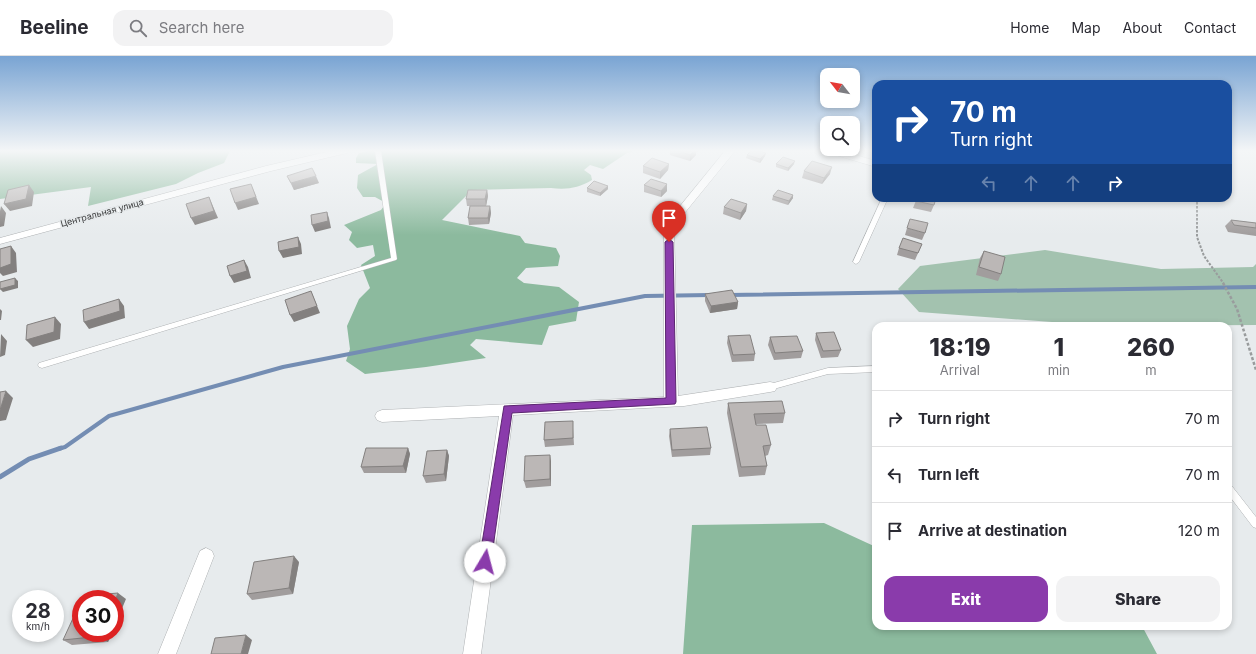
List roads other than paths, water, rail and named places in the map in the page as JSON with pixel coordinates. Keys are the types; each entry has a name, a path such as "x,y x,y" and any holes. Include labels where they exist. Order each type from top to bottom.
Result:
{"street":[{"name":"Центральная улица","path":"0,241 229,179"},
{"path":"671,402 669,226 707,179"},
{"path":"382,416 671,402 770,387"},
{"path":"472,654 507,409"},
{"path":"167,654 206,556"}],"lane":[{"path":"42,365 394,259 382,179"},
{"path":"856,262 883,202"},
{"path":"770,387 828,371 872,369"},
{"path":"1232,493 1256,524"}],"waterway":[{"path":"729,295 1256,287"},
{"path":"59,449 65,447 109,416 283,367 645,296 710,295"},
{"path":"0,477 29,459 59,449"}]}
